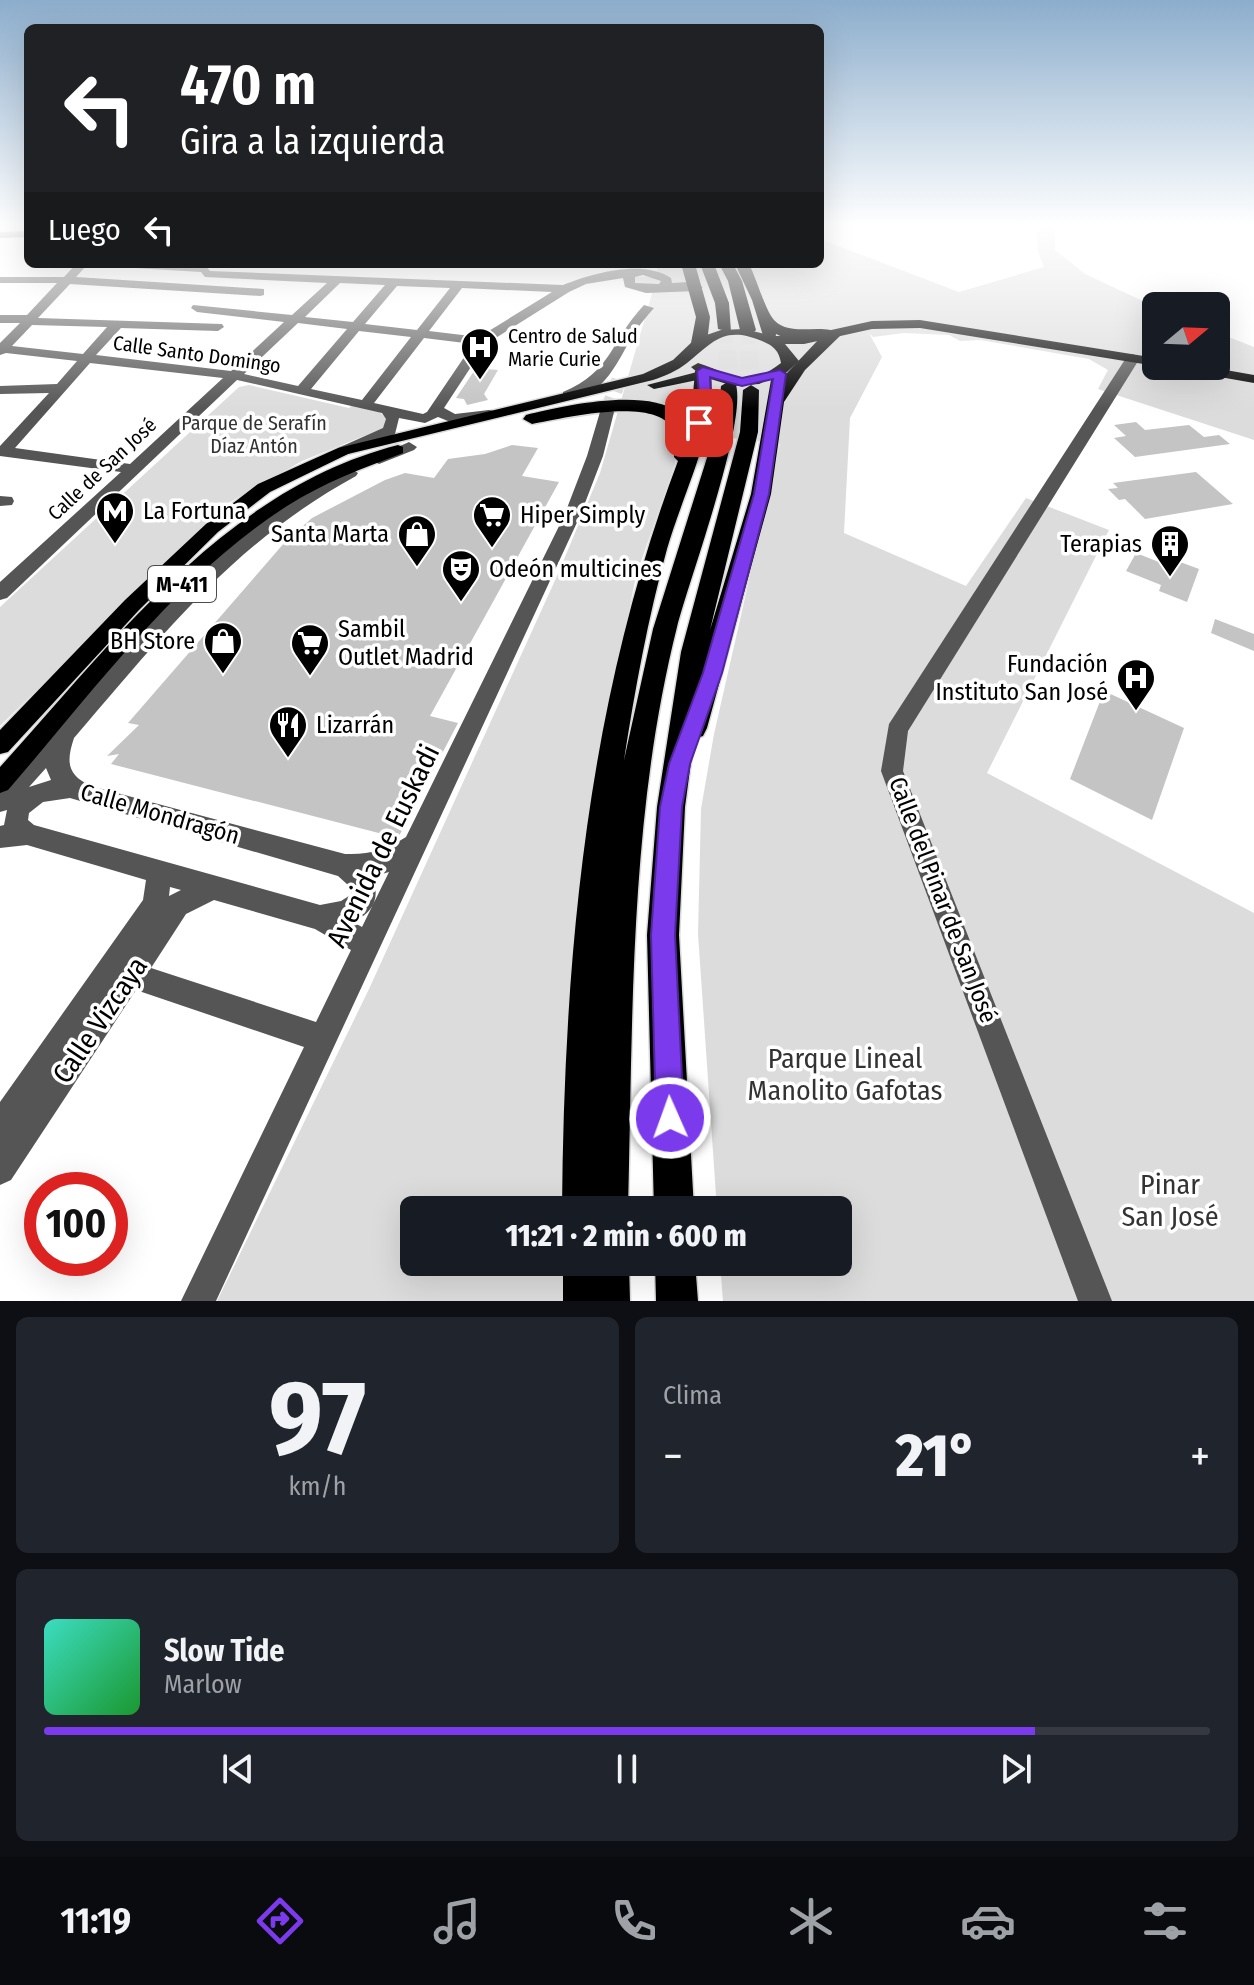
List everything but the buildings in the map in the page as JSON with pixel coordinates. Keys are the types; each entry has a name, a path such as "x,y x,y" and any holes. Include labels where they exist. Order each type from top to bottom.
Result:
{"highway":[{"path":"696,346 703,317 697,287"},
{"path":"716,287 726,329"},
{"path":"737,287 748,330"},
{"path":"751,287 770,340"},
{"path":"765,320 787,334 836,333"},
{"path":"774,407 799,367 836,333"},
{"path":"679,764 708,688 761,494 774,407 784,369"},
{"path":"582,1196 580,1064 590,904 618,715 665,520 675,499 705,394 719,379"},
{"path":"673,1196 663,935 671,807 693,652 749,432 719,379"},
{"path":"609,1196 620,919 630,794 665,629 726,426 719,379"},
{"path":"532,419 622,405 647,407 669,416 681,429 685,444 675,499"},
{"path":"583,1276 584,1301"},
{"path":"609,1276 609,1301"},
{"path":"676,1276 677,1301"}],"main road":[{"path":"0,745 132,605 212,528 264,488 343,451 663,372 696,346 728,333 770,340 804,340 889,323 920,324 1142,360"},
{"path":"532,419 719,379 748,382 784,369 836,333"},
{"path":"770,340 785,350 784,369"},
{"path":"696,346 694,362 719,379"},
{"path":"1230,375 1254,379"},
{"name":"M-411","path":"0,783 143,625 248,522 282,499 341,468 409,447 532,419"}],"street":[{"path":"1,349 61,287"},
{"path":"174,287 260,292"},
{"name":"Calle de San José","path":"4,585 237,376 330,287"},
{"path":"302,390 390,287"},
{"path":"366,404 457,287"},
{"path":"517,287 565,289"},
{"path":"434,413 481,341 570,287"},
{"path":"634,287 645,290"},
{"path":"645,290 649,287"},
{"path":"619,380 648,308 645,290"},
{"path":"197,308 481,341"},
{"path":"549,401 589,388 605,378 633,322 648,308"},
{"path":"0,319 218,327"},
{"path":"2,451 117,324"},
{"name":"Calle Santo Domingo","path":"1,349 237,376 422,418 434,413 453,419 500,413"},
{"name":"Calle del Pinar de San José","path":"1095,1301 892,771 897,730 1142,364"},
{"path":"0,390 60,388"},
{"path":"343,451 390,431 393,419 385,408"},
{"name":"Avenida de Euskadi","path":"198,1301 572,516 595,456 607,412"},
{"path":"0,802 158,628 259,526 335,479 409,447"},
{"path":"2,451 134,469"},
{"name":"Calle Mondragón","path":"64,734 56,764 58,774 69,788 345,866 373,868 393,861 419,841"},
{"path":"27,834 16,825 15,814 21,805 46,789 69,788"},
{"path":"0,837 27,834 320,918 368,945"},
{"path":"320,918 342,916 364,897 366,887 362,878 345,866"},
{"name":"Calle Vizcaya","path":"0,1128 155,905 160,872"},
{"name":"Calle Vizcaya","path":"0,1169 177,905 214,887"},
{"path":"131,975 323,1039"}],"green space":[{"path":"652,287 945,287 959,292 977,287 1112,287 1142,300 1142,380 1230,380 1230,338 1254,347 1254,440 1098,389 1108,370 1089,359 980,340 960,341 949,335 904,333 873,337 869,333 882,357 850,418 844,533 966,586 1026,498 1109,530 987,773 1254,913 1254,1301 723,1301 721,1276 852,1276 852,1196 716,1196 698,934 701,809 714,734 780,444 678,431 675,464 636,576 593,788 571,985 566,1196 400,1196 400,1276 565,1276 564,1301 217,1301 369,989 557,576 600,473"},
{"name":"Parque de Serafín Díaz Antón","path":"249,385 349,408 354,404 379,411 388,420 389,426 302,461 225,505 0,726 0,607 239,387"}],"tunnel":[{"path":"726,329 727,353"},
{"path":"748,330 749,353"},
{"path":"727,351 729,386"},
{"path":"749,351 751,390"},
{"path":"607,412 619,380"}],"place":[{"name":"Centro de Salud Marie Curie","path":"480,381"},
{"name":"La Fortuna","path":"115,545"},
{"name":"Hiper Simply","path":"492,549"},
{"name":"Santa Marta","path":"417,568"},
{"name":"Terapias","path":"1170,578"},
{"name":"Odeón multicines","path":"461,603"},
{"name":"BH Store","path":"223,675"},
{"name":"Sambil Outlet Madrid","path":"310,677"},
{"name":"Fundación Instituto San José","path":"1136,712"},
{"name":"Lizarrán","path":"288,759"}],"route":[{"path":"670,1118 663,935 671,807 679,764 699,717 761,494 780,374 760,381 742,382 703,371 705,394 699,423"}],"park label":[{"name":"Parque Lineal Manolito Gafotas","path":"845,1074"},
{"name":"Pinar San José","path":"1170,1200"}]}
